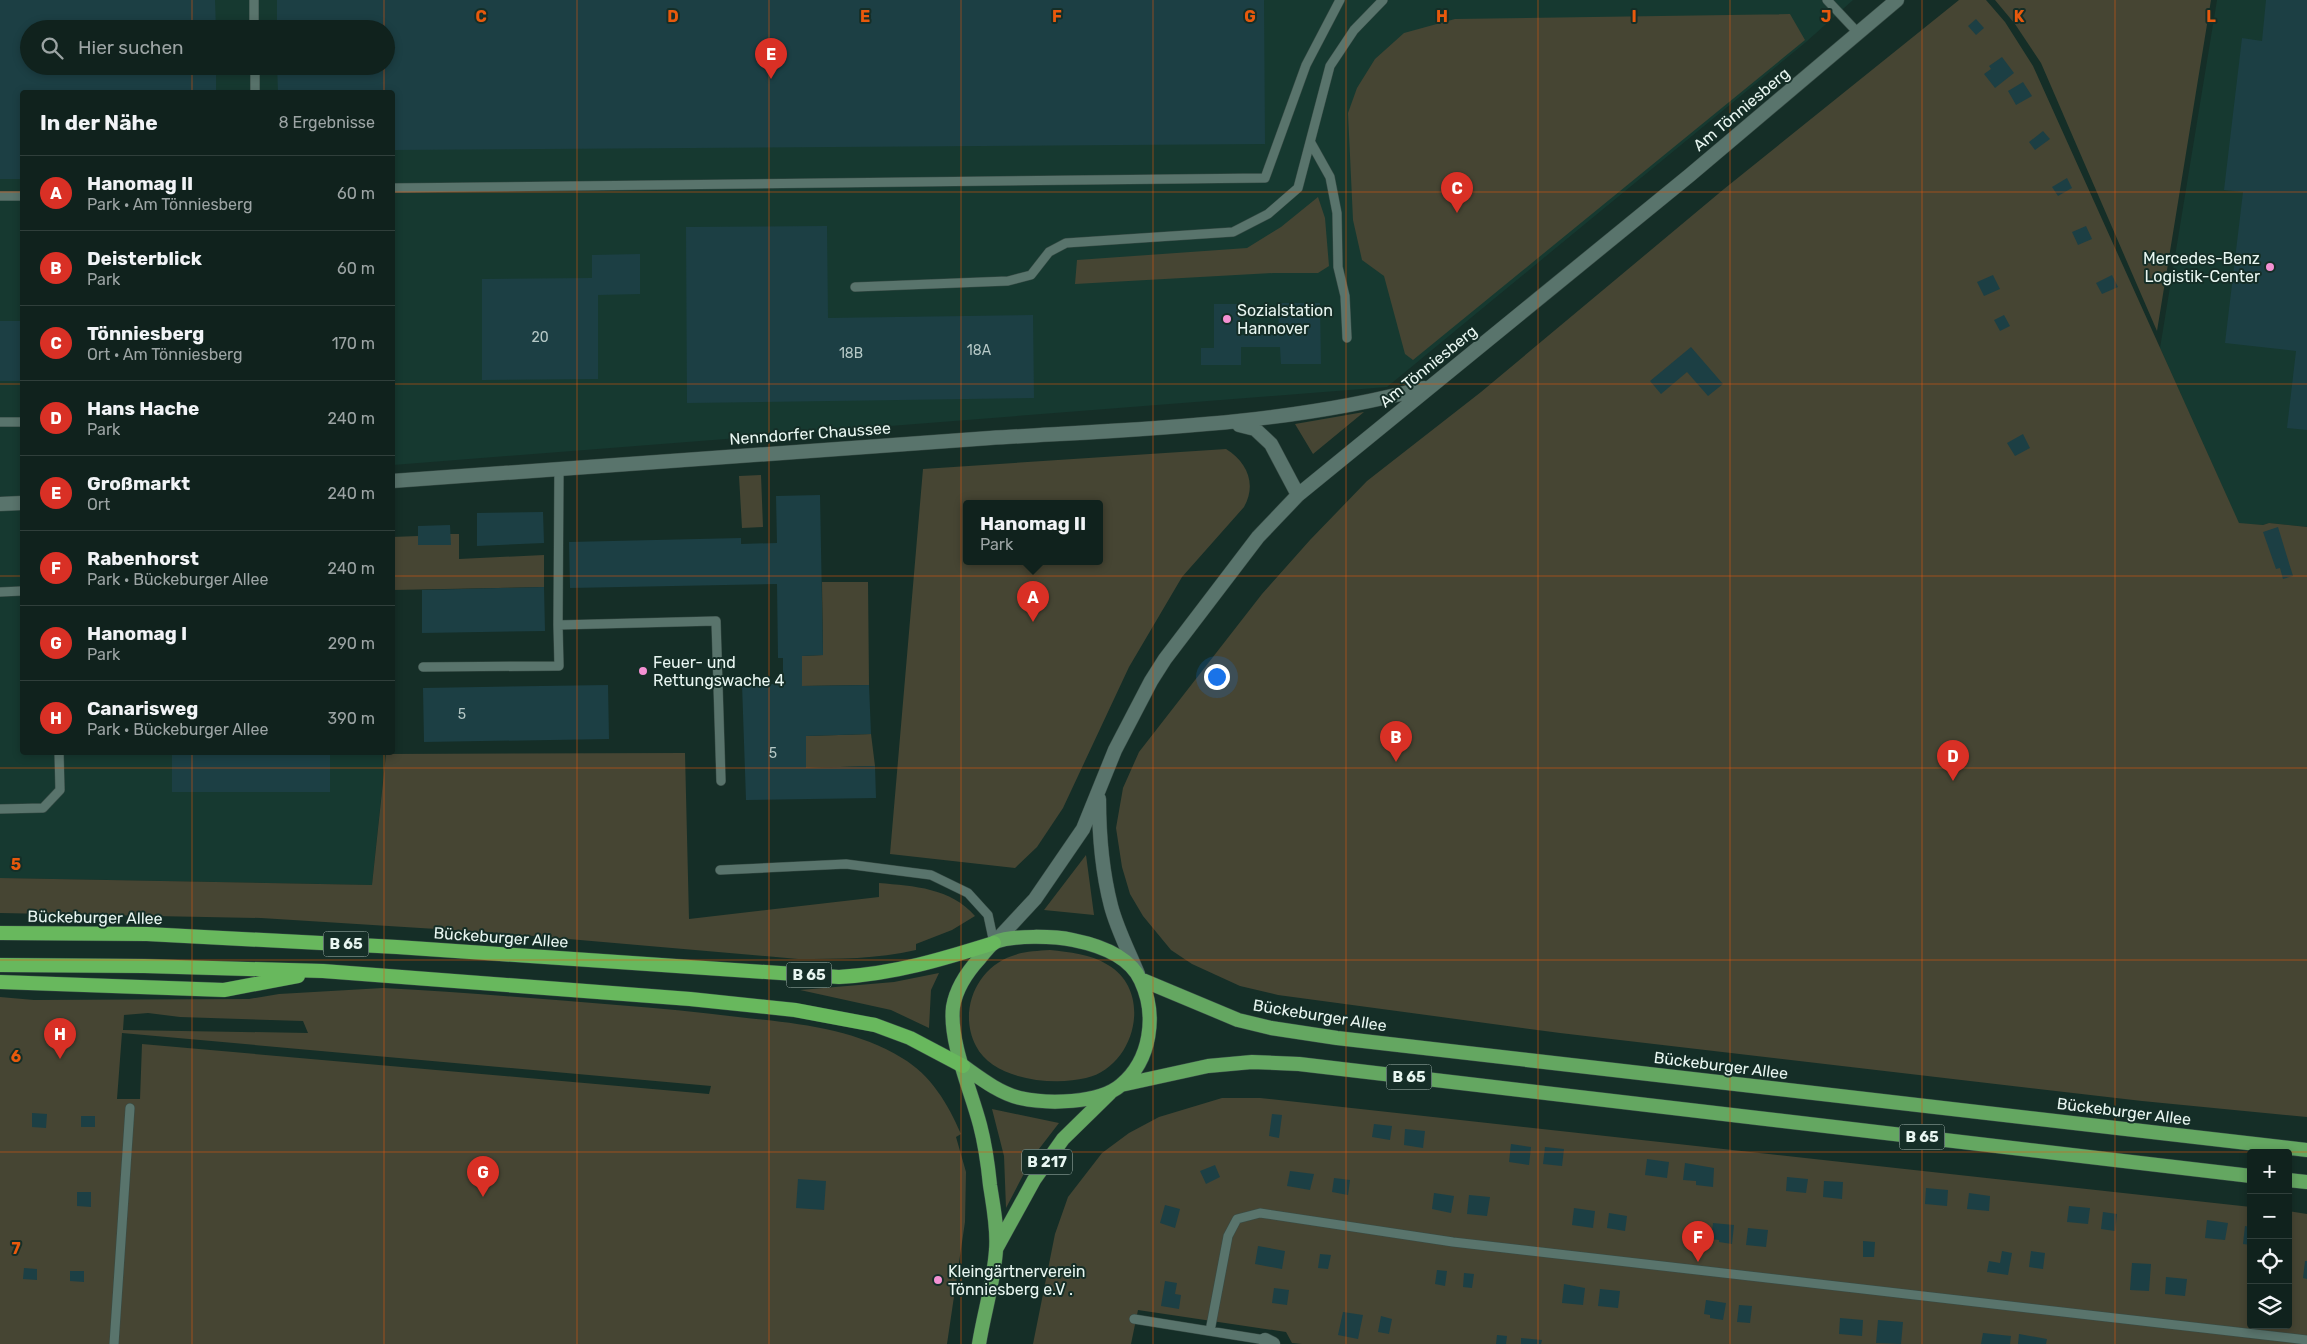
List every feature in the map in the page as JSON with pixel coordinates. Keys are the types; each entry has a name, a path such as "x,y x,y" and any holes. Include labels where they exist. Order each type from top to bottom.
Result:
{"highway":[{"name":"Bückeburger Allee","path":"0,933 147,934 397,947 839,977 875,975 926,964 994,943"},
{"name":"B 65","path":"0,964 144,966 323,972 690,999 817,1013 884,1028 910,1038 963,1066"},
{"path":"0,982 224,990 323,972"}],"main road":[{"name":"B 65","path":"994,943 1018,938 1050,938 1090,943 1110,951 1126,963 1140,979 1148,998 1149,1032 1138,1066 1118,1087"},
{"path":"963,1066 953,1017 956,993 973,966 994,943"},
{"name":"Bückeburger Allee","path":"1140,979 1238,1020 1271,1028 1328,1037 2307,1150"},
{"name":"B 65","path":"963,1066 999,1089 1018,1098 1070,1101 1090,1098 1118,1087 1208,1066 1252,1062 1299,1064 2247,1176"},
{"name":"B 217","path":"963,1066 981,1128 990,1183 996,1249 979,1344"},
{"name":"B 217","path":"996,1249 1034,1180 1063,1139 1118,1087"},
{"path":"2292,1180 2307,1182"}],"street":[{"name":"Am Tönniesberg","path":"994,943 1035,899 1083,829 1100,794 1116,750 1160,666 1258,538 1298,495 1897,0"},
{"name":"Nenndorfer Chaussee","path":"395,481 1230,424 1354,405 1430,387"},
{"name":"Nenndorfer Chaussee","path":"1230,424 1255,429 1271,444 1298,495"},
{"path":"0,504 20,503"},
{"name":"Am Tönniesberg","path":"1100,794 1099,832 1102,866 1112,908 1140,979"}],"lane":[{"path":"254,0 254,20"},
{"path":"395,188 1265,178 1306,65 1340,0"},
{"path":"854,287 1008,281 1031,276 1049,252 1066,243 1233,232 1268,214 1298,188 1330,66 1354,30 1383,0"},
{"path":"1827,0 1858,34"},
{"path":"255,75 255,90"},
{"path":"1311,143 1330,178 1337,213 1338,267 1345,296 1346,338"},
{"path":"0,196 20,196"},
{"path":"0,422 20,422"},
{"path":"423,667 559,666 559,469"},
{"path":"0,592 20,591"},
{"path":"558,625 716,621 720,781"},
{"path":"0,809 43,808 60,790 59,755"},
{"path":"720,870 846,864 931,875 968,893 988,915 994,943"},
{"path":"114,1344 130,1108"},
{"path":"1210,1331 1228,1236 1237,1218 1260,1213 1453,1242 2307,1340"},
{"path":"1134,1319 1269,1342"}],"shaded area":[{"path":"0,0 1853,0 1806,42 1387,387 395,465 395,90 20,90 20,755 386,755 372,885 0,878"},
{"path":"1959,0 1986,0 2005,22 2033,66 2239,523 2263,525 2269,523 2307,527 2307,1117 2142,1101 1560,1033 1278,995 1240,986 1192,964 1171,950 1143,916 1130,894 1122,867 1116,828 1123,788 1139,752 1262,594 1310,540 1367,481 1481,392 1724,189"},
{"path":"1995,0 2211,0 2157,331 2041,63 2015,24"},
{"path":"2217,0 2307,0 2307,527 2269,523 2263,525 2239,524 2160,348"},
{"path":"1790,14 1805,40 1413,360 1405,354 1384,276 1362,260 1353,220 1348,113 1357,88 1375,59 1404,33 1455,19"},
{"path":"1318,197 1325,218 1329,266 1318,273 1274,273 1075,284 1077,260 1247,248 1281,227"},
{"path":"1364,412 1313,454 1295,424"},
{"path":"1226,449 1240,460 1250,482 1250,490 1244,507 1182,577 1129,667 1063,808 1037,847 1015,868 890,854 923,469"},
{"path":"761,475 763,527 742,528 739,476"},
{"path":"450,534 459,534 459,559 544,555 544,587 395,590 395,537 418,536 419,545 450,545"},
{"path":"822,582 868,582 869,685 802,686 802,656 823,655"},
{"path":"871,734 875,766 806,768 806,736"},
{"path":"685,753 689,919 879,897 879,883 918,887 943,894 955,899 975,916 952,930 916,944 916,950 872,957 798,959 500,933 261,918 0,913 0,878 372,885 386,755"},
{"path":"1086,855 1094,915 1044,910"},
{"path":"1050,950 1080,954 1101,961 1122,977 1131,992 1134,1010 1133,1028 1127,1045 1117,1060 1103,1071 1086,1078 1057,1081 1041,1080 1025,1078 1010,1073 984,1057 976,1046 971,1033 970,1006 980,981 989,970 999,962 1017,954"},
{"path":"939,973 931,990 929,1028 891,1010 800,990 894,982"},
{"path":"383,988 648,1007 823,1028 864,1040 883,1048 902,1058 922,1073 944,1101 961,1134 956,1137 966,1172 965,1222 947,1344 0,1344 0,997 34,1000 249,999 279,994","holes":["148,1013 180,1017 303,1021 308,1033 123,1030 124,1015","122,1033 711,1086 709,1094 142,1044 140,1099 117,1099"]},
{"path":"1222,1098 1260,1098 2247,1207 2247,1329 2292,1329 2292,1212 2307,1214 2307,1344 1302,1344 1292,1343 1286,1332 1138,1310 1131,1344 1033,1344 1055,1234 1068,1197 1102,1153 1129,1133 1159,1117"},
{"path":"992,1109 1059,1123 1032,1158 1006,1208 1004,1156"}],"building":[{"path":"0,0 215,0 216,20 20,20 20,75 216,75 216,90 20,90 20,179 0,179"},
{"path":"277,0 1264,0 1265,144 395,150 395,90 278,90 277,75 395,75 395,20 277,20"},
{"name":"Mercedes-Benz Logistik-Center","path":"2266,0 2307,0 2307,430 2287,428 2296,351 2225,343 2243,192 2224,190 2242,38 2262,41"},
{"path":"1976,19 1984,28 1976,35 1968,26"},
{"path":"2002,57 2014,73 1995,88 1984,74 1991,69 1989,66"},
{"path":"2023,82 2032,96 2016,105 2008,91"},
{"path":"2043,131 2050,139 2035,150 2029,142"},
{"path":"2067,178 2072,188 2058,196 2052,187"},
{"path":"827,226 828,318 1033,315 1034,398 687,403 686,227"},
{"path":"2086,226 2092,239 2078,245 2072,232"},
{"path":"640,254 640,294 598,295 598,379 482,380 482,279 592,278 592,255"},
{"path":"1993,275 2000,289 1984,296 1977,282"},
{"path":"2112,275 2118,287 2102,294 2096,283"},
{"path":"1278,303 1320,303 1321,364 1281,364 1280,347 1241,347 1241,365 1201,365 1201,348 1214,348 1214,304 1240,304 1240,335 1279,335"},
{"path":"2004,315 2010,326 2000,331 1994,320"},
{"path":"0,321 20,321 20,381 0,381"},
{"path":"1691,347 1723,384 1708,396 1687,372 1661,394 1650,381"},
{"path":"2023,434 2030,448 2015,456 2007,443"},
{"path":"820,495 823,655 802,656 802,686 869,685 871,734 806,736 806,768 875,766 876,798 746,800 742,684 783,684 783,658 778,658 777,584 570,588 569,542 741,538 741,544 777,543 776,496"},
{"path":"543,512 544,543 477,546 477,513"},
{"path":"450,525 451,545 418,545 418,526"},
{"path":"2278,527 2293,576 2283,579 2280,568 2276,569 2263,532"},
{"path":"544,587 545,631 422,633 422,590"},
{"path":"608,685 609,739 424,742 423,688"},
{"path":"172,755 330,755 330,792 172,792"},
{"path":"32,1113 47,1114 46,1128 32,1127"},
{"path":"1272,1114 1282,1115 1279,1138 1269,1136"},
{"path":"81,1116 95,1116 95,1127 81,1127"},
{"path":"1374,1124 1392,1126 1390,1140 1372,1137"},
{"path":"1405,1129 1425,1131 1423,1148 1404,1145"},
{"path":"1511,1144 1531,1147 1529,1165 1509,1162"},
{"path":"1545,1147 1564,1149 1562,1166 1543,1164"},
{"path":"1647,1159 1669,1162 1667,1178 1645,1175"},
{"path":"1685,1163 1714,1168 1713,1187 1696,1185 1696,1181 1683,1180"},
{"path":"1215,1165 1220,1177 1206,1184 1200,1171"},
{"path":"1290,1171 1314,1174 1310,1190 1287,1186"},
{"path":"1787,1177 1808,1179 1806,1193 1786,1191"},
{"path":"1334,1178 1350,1180 1348,1195 1332,1192"},
{"path":"798,1179 826,1181 824,1210 796,1208"},
{"path":"1824,1181 1843,1182 1842,1199 1823,1197"},
{"path":"1926,1188 1948,1190 1947,1206 1925,1204"},
{"path":"77,1192 91,1192 91,1207 77,1206"},
{"path":"1434,1193 1454,1196 1451,1213 1432,1209"},
{"path":"1969,1193 1990,1196 1989,1211 1967,1209"},
{"path":"1469,1195 1490,1197 1487,1216 1467,1214"},
{"path":"1165,1205 1180,1209 1175,1228 1160,1223"},
{"path":"2069,1206 2090,1208 2088,1224 2067,1222"},
{"path":"1574,1208 1595,1211 1593,1228 1572,1225"},
{"path":"2103,1212 2117,1214 2115,1231 2101,1229"},
{"path":"1609,1213 1627,1216 1625,1231 1607,1228"},
{"path":"2207,1220 2228,1223 2225,1240 2205,1238"},
{"path":"1713,1223 1734,1225 1732,1244 1711,1239"},
{"path":"2245,1226 2247,1226 2247,1244 2243,1244"},
{"path":"1748,1228 1768,1230 1766,1247 1746,1245"},
{"path":"1863,1241 1875,1242 1874,1257 1863,1257"},
{"path":"1258,1246 1285,1251 1282,1269 1255,1264"},
{"path":"2002,1251 2012,1253 2008,1275 1987,1272 1989,1261 2000,1263"},
{"path":"2031,1251 2045,1253 2043,1269 2029,1267"},
{"path":"1320,1254 1331,1255 1328,1269 1318,1268"},
{"path":"2305,1261 2307,1261 2307,1279 2303,1278"},
{"path":"2132,1263 2151,1264 2149,1291 2130,1290"},
{"path":"24,1268 37,1269 37,1280 23,1279"},
{"path":"1437,1270 1447,1271 1445,1286 1435,1284"},
{"path":"70,1271 84,1271 84,1282 70,1281"},
{"path":"1464,1273 1474,1274 1472,1288 1463,1287"},
{"path":"2166,1277 2187,1279 2185,1296 2165,1294"},
{"path":"1165,1281 1177,1283 1175,1294 1181,1295 1179,1309 1161,1306"},
{"path":"1564,1284 1585,1288 1583,1305 1562,1303"},
{"path":"1274,1288 1289,1290 1287,1305 1272,1303"},
{"path":"1600,1289 1620,1291 1618,1308 1598,1306"},
{"path":"1706,1300 1726,1303 1723,1320 1710,1318 1710,1315 1704,1314"},
{"path":"1739,1305 1752,1306 1750,1323 1737,1322"},
{"path":"1343,1312 1363,1315 1358,1339 1338,1335"},
{"path":"1381,1316 1392,1319 1389,1334 1378,1332"},
{"path":"1840,1318 1863,1320 1862,1336 1839,1334"},
{"path":"1878,1320 1903,1322 1901,1344 1876,1343"},
{"path":"1983,1333 2011,1336 2010,1344 1981,1344"},
{"path":"2019,1334 2047,1339 2046,1344 2018,1344"},
{"path":"1497,1335 1507,1336 1506,1344 1496,1344"},
{"path":"1521,1338 1542,1340 1541,1344 1521,1344"}],"place":[{"name":"Großmarkt","path":"771,79"},
{"name":"Tönniesberg","path":"1457,213"},
{"name":"Mercedes-Benz Logistik-Center","path":"2270,267"},
{"name":"Sozialstation Hannover","path":"1227,319"},
{"name":"Hanomag II","path":"1033,622"},
{"name":"Feuer- und Rettungswache 4","path":"643,671"},
{"name":"Deisterblick","path":"1396,762"},
{"name":"Hans Hache","path":"1953,781"},
{"name":"Canarisweg","path":"60,1059"},
{"name":"Hanomag I","path":"483,1197"},
{"name":"Rabenhorst","path":"1698,1262"},
{"name":"Kleingärtnerverein Tönniesberg e.V .","path":"938,1280"}]}
